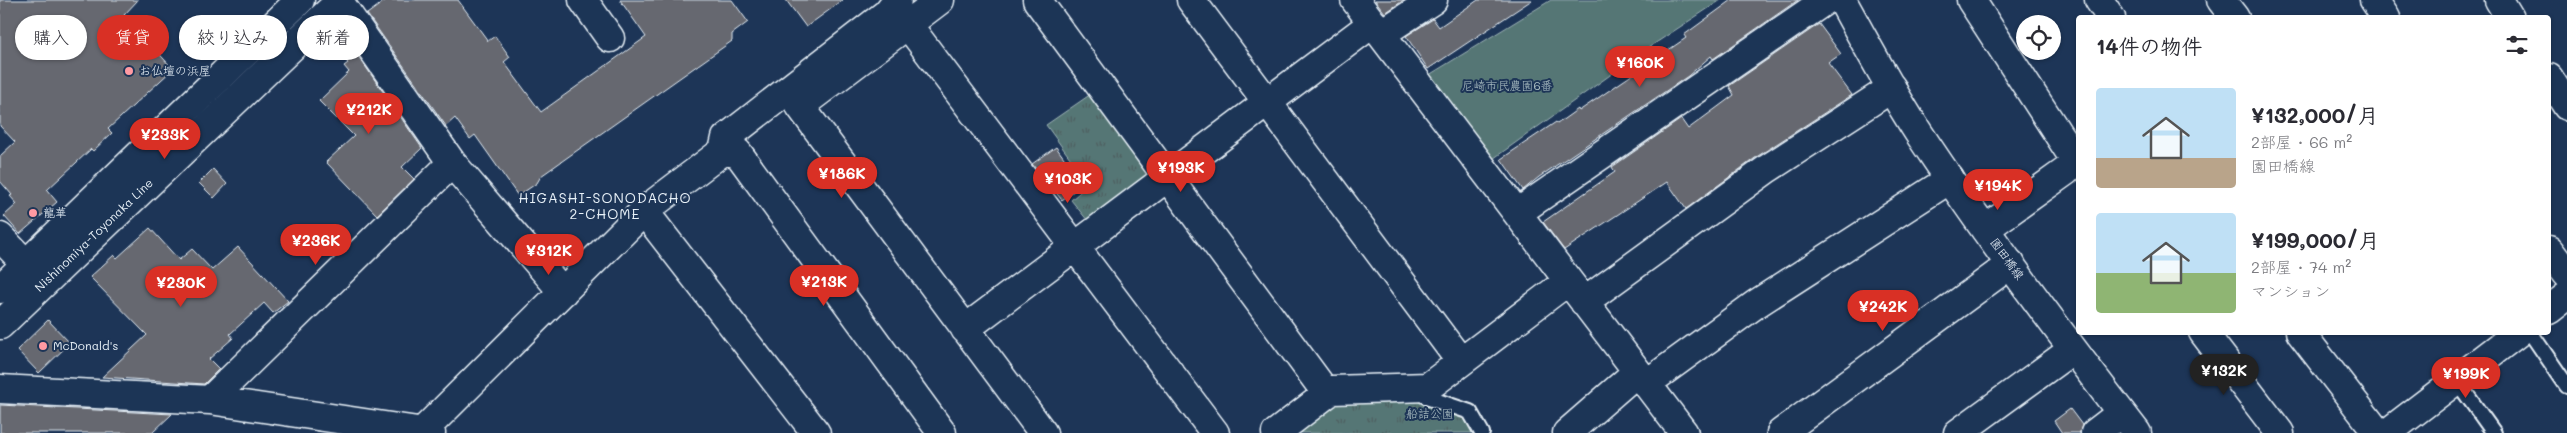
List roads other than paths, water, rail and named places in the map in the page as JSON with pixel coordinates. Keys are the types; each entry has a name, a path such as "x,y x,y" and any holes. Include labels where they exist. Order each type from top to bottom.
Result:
{"street":[{"path":"0,288 300,0"},
{"path":"583,0 610,38"},
{"path":"0,389 210,400 425,432 644,210 723,151 726,138 794,98 896,7 940,0"},
{"path":"1037,0 1327,394"},
{"path":"1191,0 1461,362"},
{"path":"1355,0 1684,433"},
{"path":"965,329 1266,101 1377,28 1433,0"},
{"path":"1516,213 1826,0"},
{"name":"園田橋線","path":"1842,0 1892,88 1950,179 2072,350 2129,423"},
{"path":"1971,0 2076,163 1986,229"},
{"path":"2099,0 2109,15"},
{"path":"2221,0 2233,15"},
{"path":"2374,0 2384,15"},
{"path":"2499,0 2508,15"},
{"path":"339,1 452,163 563,292"},
{"name":"Nishinomiya-Toyonaka Line","path":"0,325 339,1"},
{"path":"896,7 1073,246 1216,433"},
{"path":"2551,81 2567,106"},
{"path":"1584,302 1767,169 1892,88"},
{"path":"794,98 1043,433"},
{"path":"723,151 738,153 942,433"},
{"path":"210,400 452,163"},
{"path":"1567,433 1642,378 1950,179"},
{"path":"644,210 816,433"},
{"path":"0,237 26,264"},
{"path":"2551,253 2567,274"},
{"path":"1781,433 2011,264"},
{"path":"1276,433 1332,390 1428,386 1568,281"},
{"path":"2551,308 2567,296"},
{"path":"2204,335 2280,433"},
{"path":"2302,335 2378,433"},
{"path":"2387,433 2456,380 2488,341 2509,335"},
{"path":"1958,433 2072,350"},
{"path":"2095,433 2129,423"}],"lane":[{"path":"2532,335 2567,386"},
{"path":"2456,380 2494,433"},
{"path":"1411,387 1429,398 1470,412 1482,433"}],"place":[{"name":"お仏壇の浜屋","path":"129,71"},
{"name":"龍華","path":"33,213"},
{"name":"McDonald's","path":"43,346"}],"district":[{"name":"HIGASHI-SONODACHO 2-CHOME","path":"605,206"}],"park label":[{"name":"尼崎市民農園6番","path":"1507,86"},
{"name":"船詰公園","path":"1430,414"}]}
